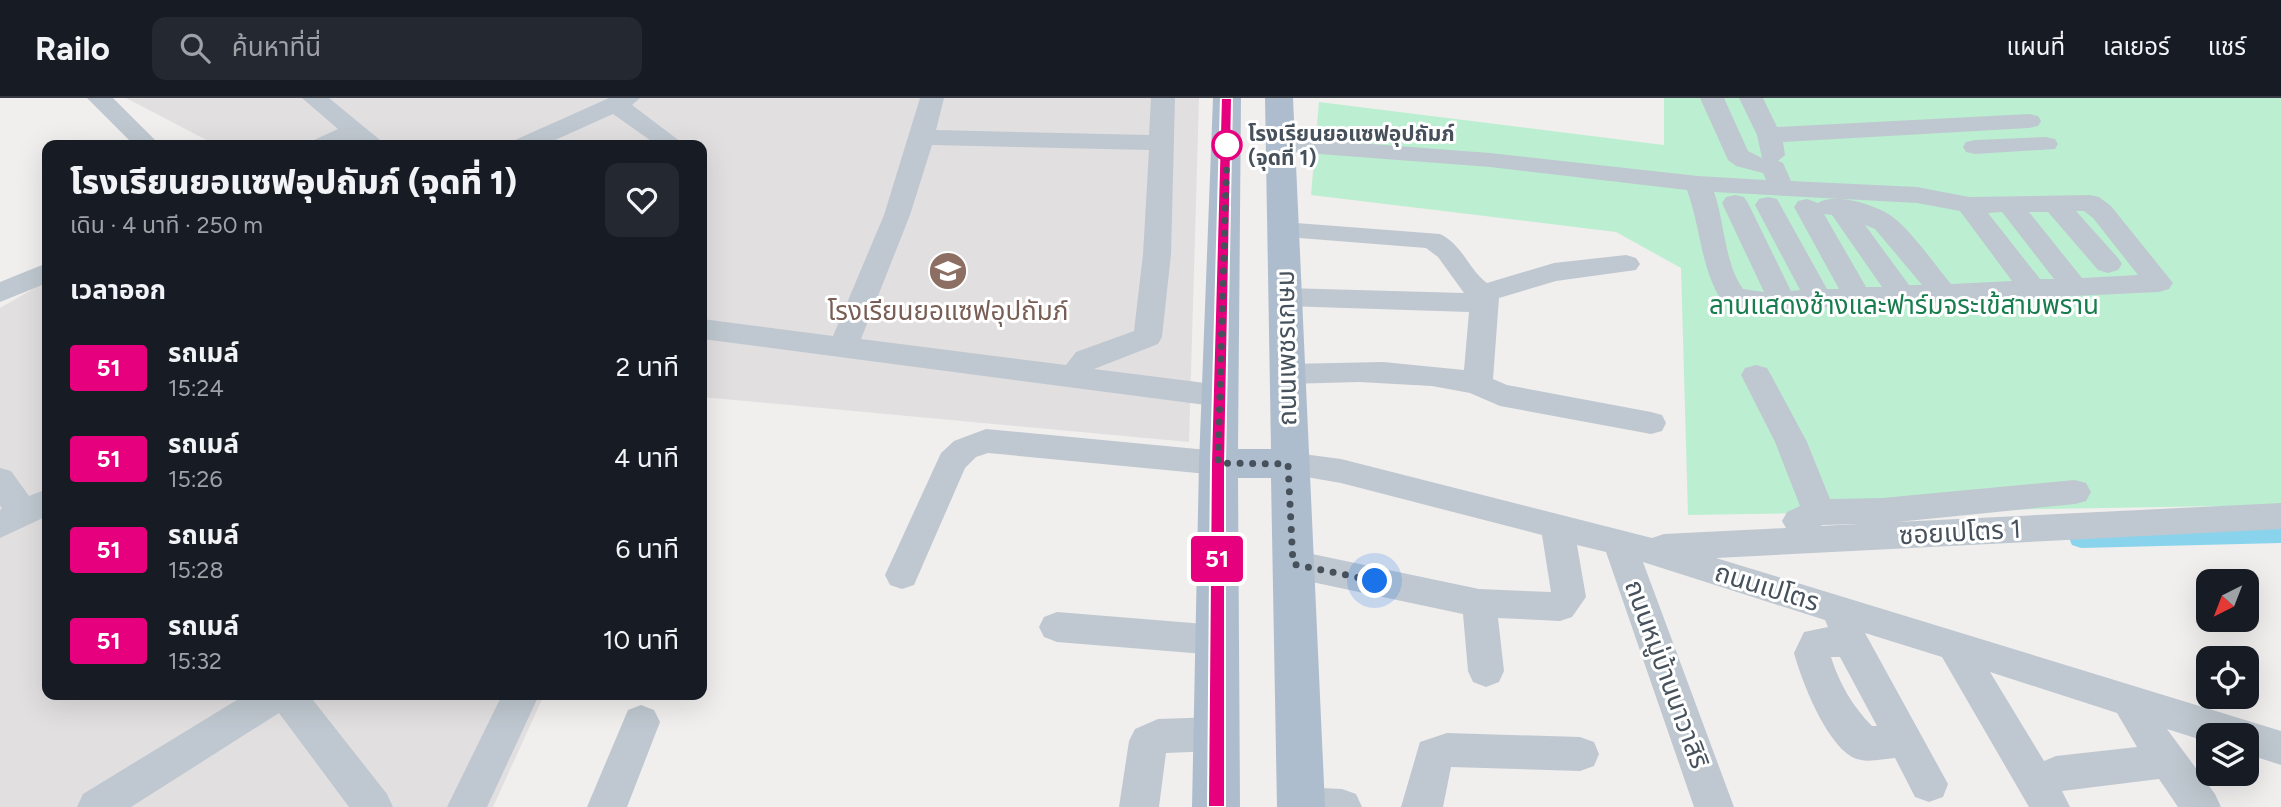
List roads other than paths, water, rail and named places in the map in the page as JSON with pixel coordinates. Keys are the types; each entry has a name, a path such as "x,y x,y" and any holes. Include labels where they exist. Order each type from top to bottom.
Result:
{"main road":[{"path":"1216,807 1218,463 1227,98"},
{"name":"ถนนเพชรเกษม","path":"1279,98 1288,464 1301,806"},
{"path":"1218,463 1288,464"}],"street":[{"path":"99,98 143,140"},
{"path":"314,98 365,138"},
{"path":"844,348 917,161 932,98"},
{"path":"1073,377 1086,359 1148,337 1157,254 1163,98"},
{"path":"1712,98 1737,155 1745,161 1768,152 2013,100 2048,146 1975,147"},
{"path":"535,140 622,100 668,140"},
{"path":"1700,192 1768,152 2029,121"},
{"path":"922,137 1160,143"},
{"path":"1280,144 1490,160 1700,192 1735,203 1782,301"},
{"path":"1768,152 1867,148"},
{"path":"1700,192 1711,224 1716,263 1733,296 1752,302 1942,291 2159,283 2096,206 2090,203 1969,205 1917,195 1768,152"},
{"path":"1735,203 1768,152"},
{"path":"1768,152 1807,207 1857,296"},
{"path":"1768,152 1818,299"},
{"path":"2055,203 2108,264"},
{"path":"2009,204 2075,287"},
{"path":"1969,205 2033,289"},
{"path":"1807,207 1850,208 1884,223 1942,291"},
{"path":"1840,208 1901,294"},
{"path":"1283,230 1432,240 1448,250 1469,286 1484,298"},
{"path":"1285,297 1484,298 1554,272 1626,264"},
{"path":"0,293 42,274"},
{"path":"1478,384 1484,298"},
{"path":"707,330 1221,396"},
{"path":"1287,374 1343,371 1459,380 1478,384 1500,395 1651,423"},
{"path":"1756,374 1791,442 1819,512"},
{"path":"902,575 953,461 965,449 986,441 1218,463"},
{"name":"ถนนเปโตร","path":"1288,464 1341,471 1640,548 1845,625 1954,645 2201,723"},
{"path":"0,480 23,513"},
{"path":"1745,543 1819,512 1882,511 2075,492"},
{"name":"ซอยเปโตร 1","path":"1640,548 2281,516"},
{"path":"1293,564 1479,603 1560,607 1569,597 1557,526"},
{"name":"ถนนหมู่บ้านนาวาสิริ","path":"1640,548 1714,807"},
{"path":"1479,603 1486,671"},
{"path":"1845,625 1929,784"},
{"path":"1057,627 1217,640"},
{"path":"1954,645 2053,790 2168,761"},
{"path":"97,807 268,700"},
{"path":"291,700 373,807"},
{"path":"467,807 519,700"},
{"path":"2130,701 2200,807"},
{"path":"607,807 641,722"},
{"path":"1139,807 1144,755 1149,740 1158,736 1216,734"},
{"path":"2259,741 2281,748"},
{"path":"1421,807 1425,803 1434,754 1447,750 1580,754"},
{"path":"1301,806 1342,807"}],"waterway":[{"path":"2081,538 2281,534"}],"place":[{"name":"โรงเรียนยอแซฟอุปถัมภ์ (จุดที่ 1)","path":"1227,145"},
{"name":"โรงเรียนยอแซฟอุปถัมภ์","path":"948,271"}],"park label":[{"name":"ลานแสดงช้างและฟาร์มจระเข้สามพราน","path":"1904,305"}]}
